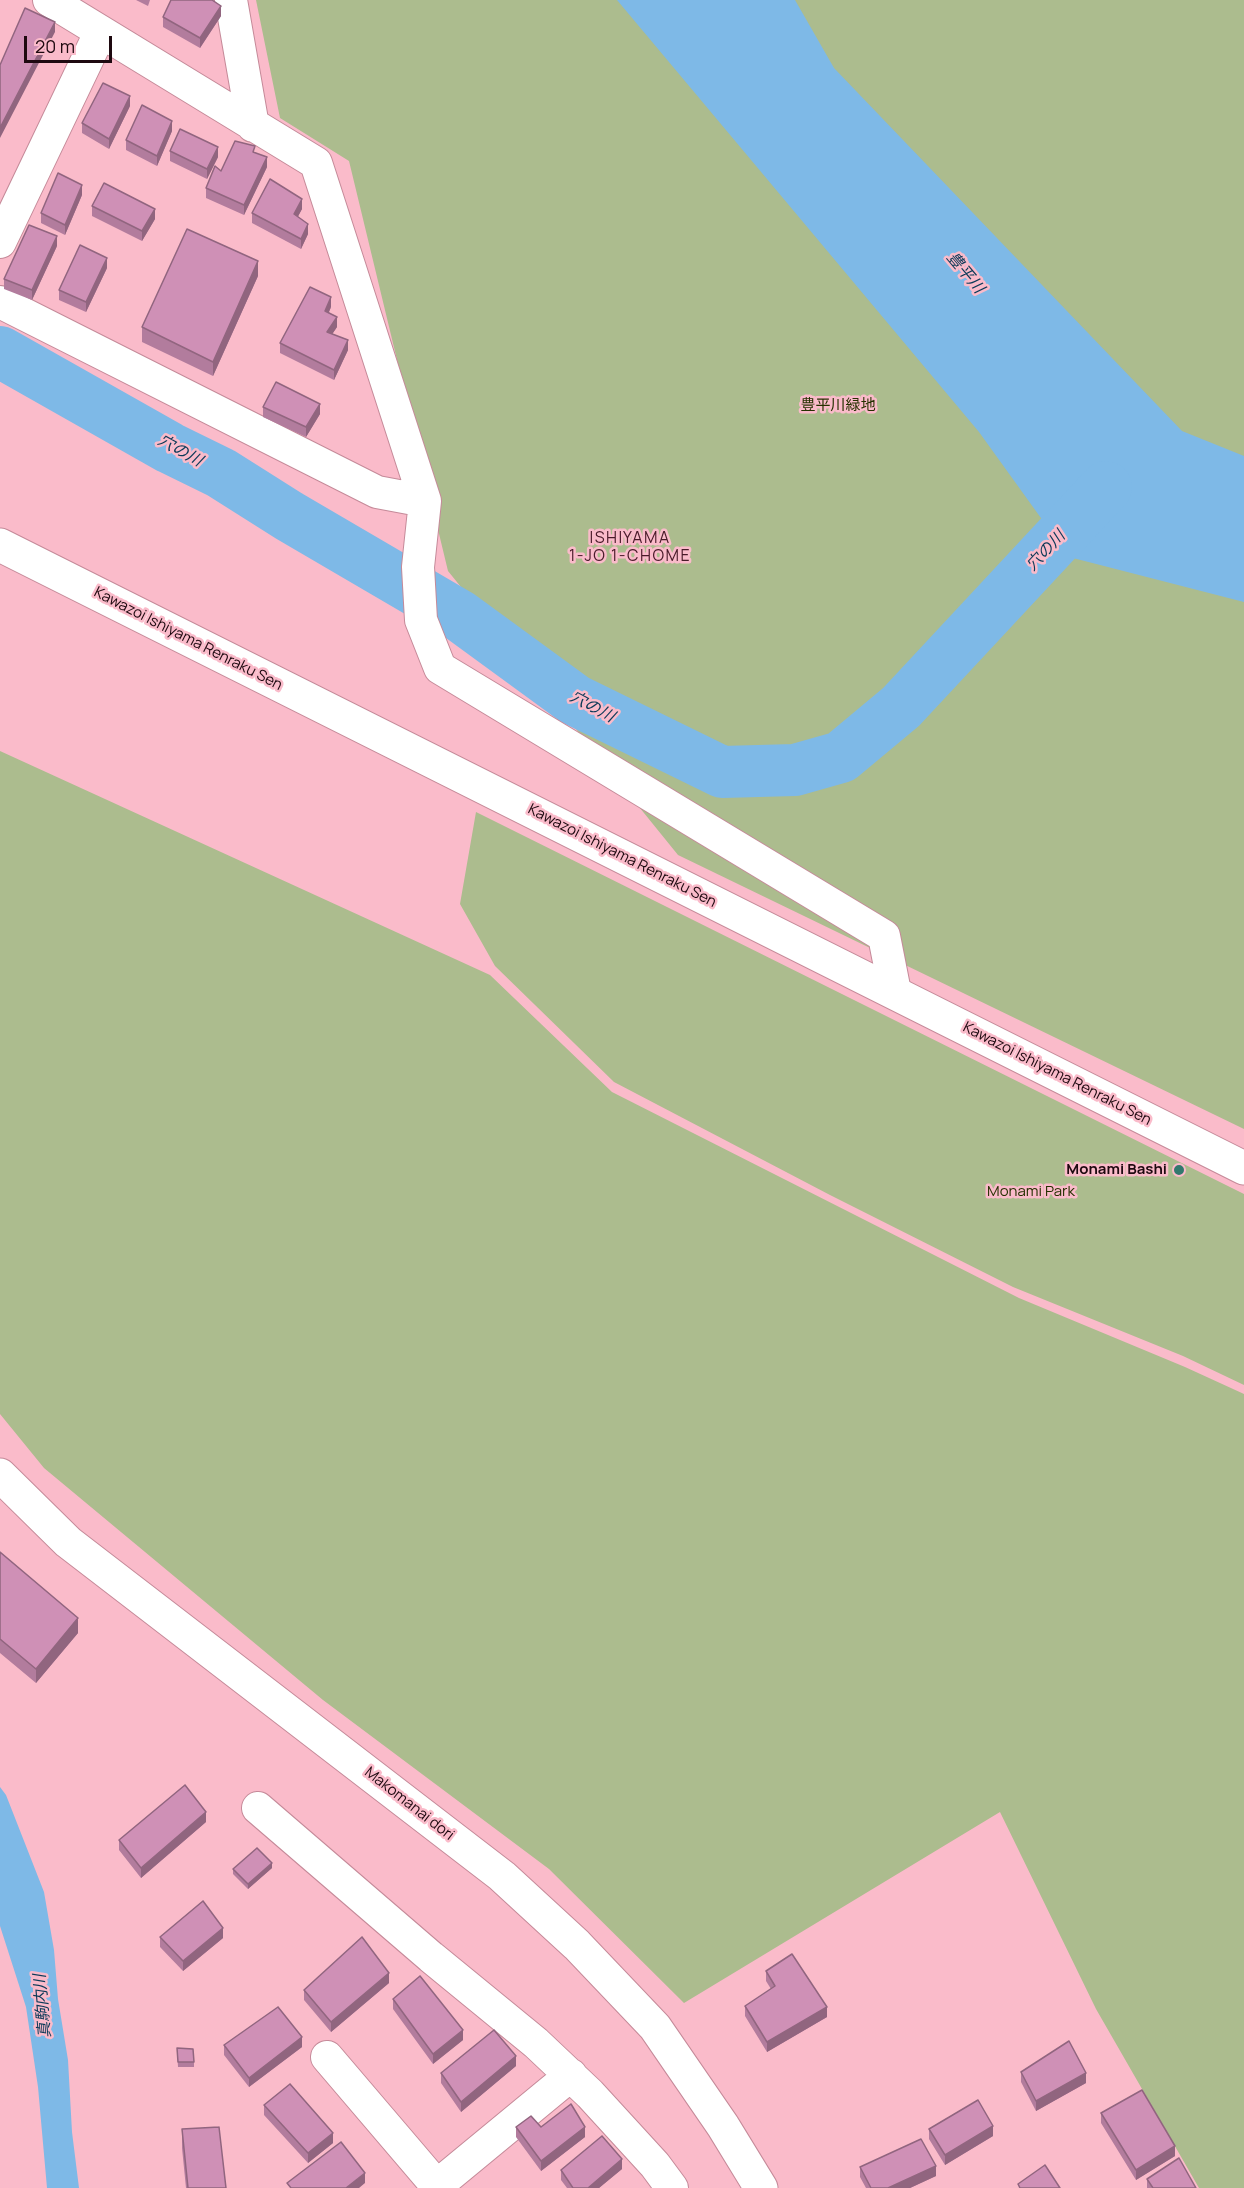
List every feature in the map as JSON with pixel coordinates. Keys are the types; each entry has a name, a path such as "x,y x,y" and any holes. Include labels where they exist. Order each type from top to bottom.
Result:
{"main road":[{"name":"Kawazoi Ishiyama Renraku Sen","path":"0,545 1244,1168"},
{"name":"Makomanai dori","path":"0,1475 68,1542 502,1876 578,1945 655,2027 723,2126 761,2188"}],"street":[{"path":"49,0 316,163 425,501 418,567 421,620 440,668 884,936 895,992"},
{"path":"231,0 253,126"},
{"path":"0,242 100,33"},
{"path":"0,302 377,492 425,501"},
{"path":"258,1808 571,2075 655,2165 672,2188"},
{"path":"327,2057 436,2187 571,2075"}],"green space":[{"name":"豊平川緑地","path":"256,0 1244,0 1244,1129 678,855 448,571 349,161 280,118"},
{"path":"0,751 490,975 612,1092 1019,1298 1244,1394 1244,2188 1199,2188 1096,2009 1000,1812 684,2003 549,1869 323,1700 44,1468 0,1414"},
{"name":"Monami Park","path":"476,812 1244,1194 1244,1385 1183,1356 1013,1287 614,1082 495,966 460,904"}],"water":[{"name":"豊平川","path":"617,0 795,0 834,68 1182,431 1244,456 1244,602 1069,557 979,432"},
{"name":"真駒内川","path":"0,1787 6,1795 44,1892 68,2060 72,2132 79,2188 47,2188 38,2087 26,2007 0,1926"}],"building":[{"path":"171,0 212,0 221,6 200,38 163,17"},
{"path":"25,8 55,22 0,128 0,65"},
{"path":"103,83 130,96 109,139 82,123"},
{"path":"142,105 172,121 157,156 126,140"},
{"path":"180,129 218,147 207,169 170,151"},
{"path":"235,141 255,146 253,152 267,157 244,205 206,188 215,166 221,171"},
{"path":"58,173 82,185 65,225 41,213"},
{"path":"270,179 302,199 294,214 308,224 301,239 252,213"},
{"path":"104,183 155,209 142,231 92,206"},
{"path":"29,225 57,236 32,290 4,279"},
{"path":"187,229 258,261 213,362 142,327"},
{"path":"80,245 107,258 86,302 59,290"},
{"path":"310,287 331,297 325,311 337,317 327,332 348,340 334,370 280,343"},
{"path":"276,382 320,404 306,427 263,407"},
{"path":"0,1552 78,1618 36,1669 0,1639"},
{"path":"185,1785 206,1812 141,1868 119,1840"},
{"path":"257,1848 272,1863 248,1884 233,1869"},
{"path":"203,1901 223,1928 183,1961 160,1937"},
{"path":"362,1937 389,1973 331,2022 304,1990"},
{"path":"792,1954 827,2007 767,2042 745,2006 775,1986 766,1971"},
{"path":"420,1976 463,2030 433,2054 393,1999"},
{"path":"278,2007 302,2037 249,2078 224,2045"},
{"path":"494,2030 516,2056 461,2102 441,2073"},
{"path":"1069,2041 1086,2073 1036,2101 1021,2072"},
{"path":"177,2048 193,2049 194,2062 178,2062"},
{"path":"290,2084 333,2133 308,2153 264,2105"},
{"path":"1142,2090 1175,2146 1136,2170 1101,2113"},
{"path":"978,2100 993,2126 945,2155 929,2129"},
{"path":"571,2104 585,2127 541,2161 516,2127 531,2116 541,2127"},
{"path":"219,2127 226,2188 188,2188 182,2129"},
{"path":"602,2136 622,2159 588,2188 573,2188 561,2170"},
{"path":"921,2139 936,2166 888,2188 871,2188 860,2167"},
{"path":"341,2142 365,2173 346,2188 291,2188 287,2183"},
{"path":"1179,2158 1196,2188 1153,2188 1147,2179"},
{"path":"1045,2165 1060,2188 1020,2188 1018,2184"}],"waterway":[{"name":"穴の川","path":"0,352 170,448 221,473 289,516 460,616 575,700 722,772 795,770 841,757 901,707 1106,487"}],"place":[{"name":"Monami Bashi","path":"1179,1170"}],"district":[{"name":"ISHIYAMA 1-JO 1-CHOME","path":"630,548"}]}
